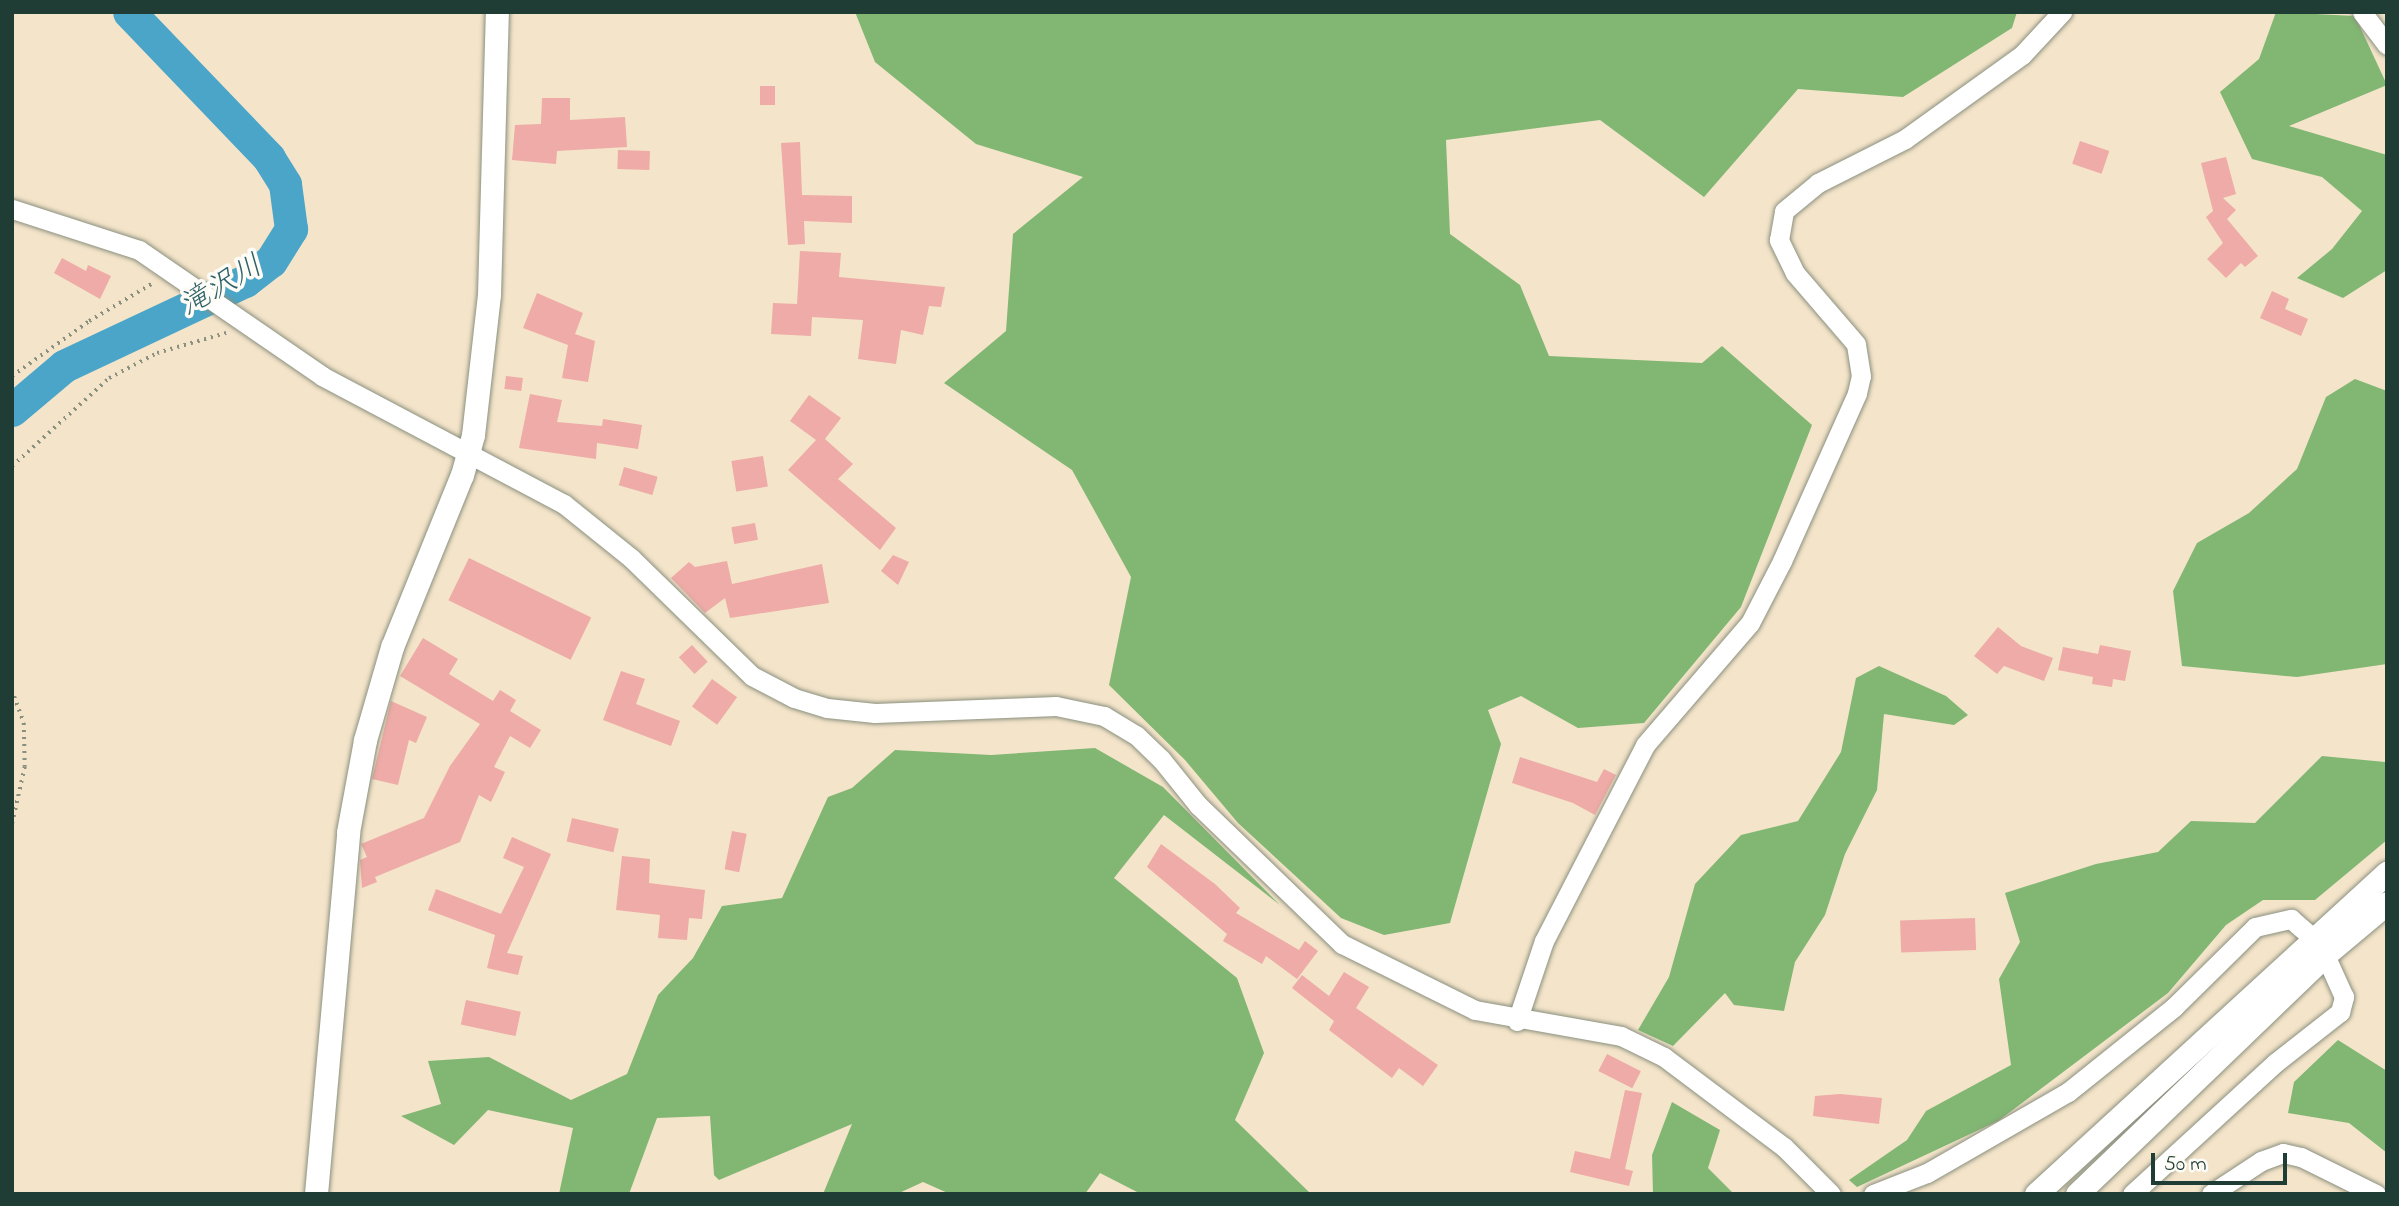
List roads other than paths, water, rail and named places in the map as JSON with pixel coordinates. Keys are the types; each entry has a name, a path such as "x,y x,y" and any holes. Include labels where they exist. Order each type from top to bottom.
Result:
{"street":[{"path":"316,1194 337,938 365,740 415,583 469,452 489,294 497,12"},
{"path":"1517,1021 1544,941 1645,745 1750,623 1857,393 1861,376 1856,344 1795,273 1779,240 1784,211 1818,183 1905,139 2022,55 2062,12"},
{"path":"2362,12 2387,45"},
{"path":"12,208 139,250 322,376 564,504 631,558 752,676 794,698 827,708 875,713 1056,706 1104,716 1136,735 1161,759 1198,805 1342,944 1475,1010 1517,1021 1621,1036 1704,1083 1784,1147 1831,1194"},
{"path":"2077,1194 2320,947 2387,872"},
{"path":"2038,1191 2320,947 2387,903"},
{"path":"1873,1194 1927,1173 2068,1092 2174,1007 2255,927 2291,919 2320,947 2344,997 2340,1012 2274,1063 2132,1194"},
{"path":"2211,1194 2261,1161 2283,1153 2301,1157 2376,1194"}],"waterway":[{"name":"滝沢川","path":"12,410 64,366 245,281 271,261 291,229 285,184 269,158 129,12"}]}
